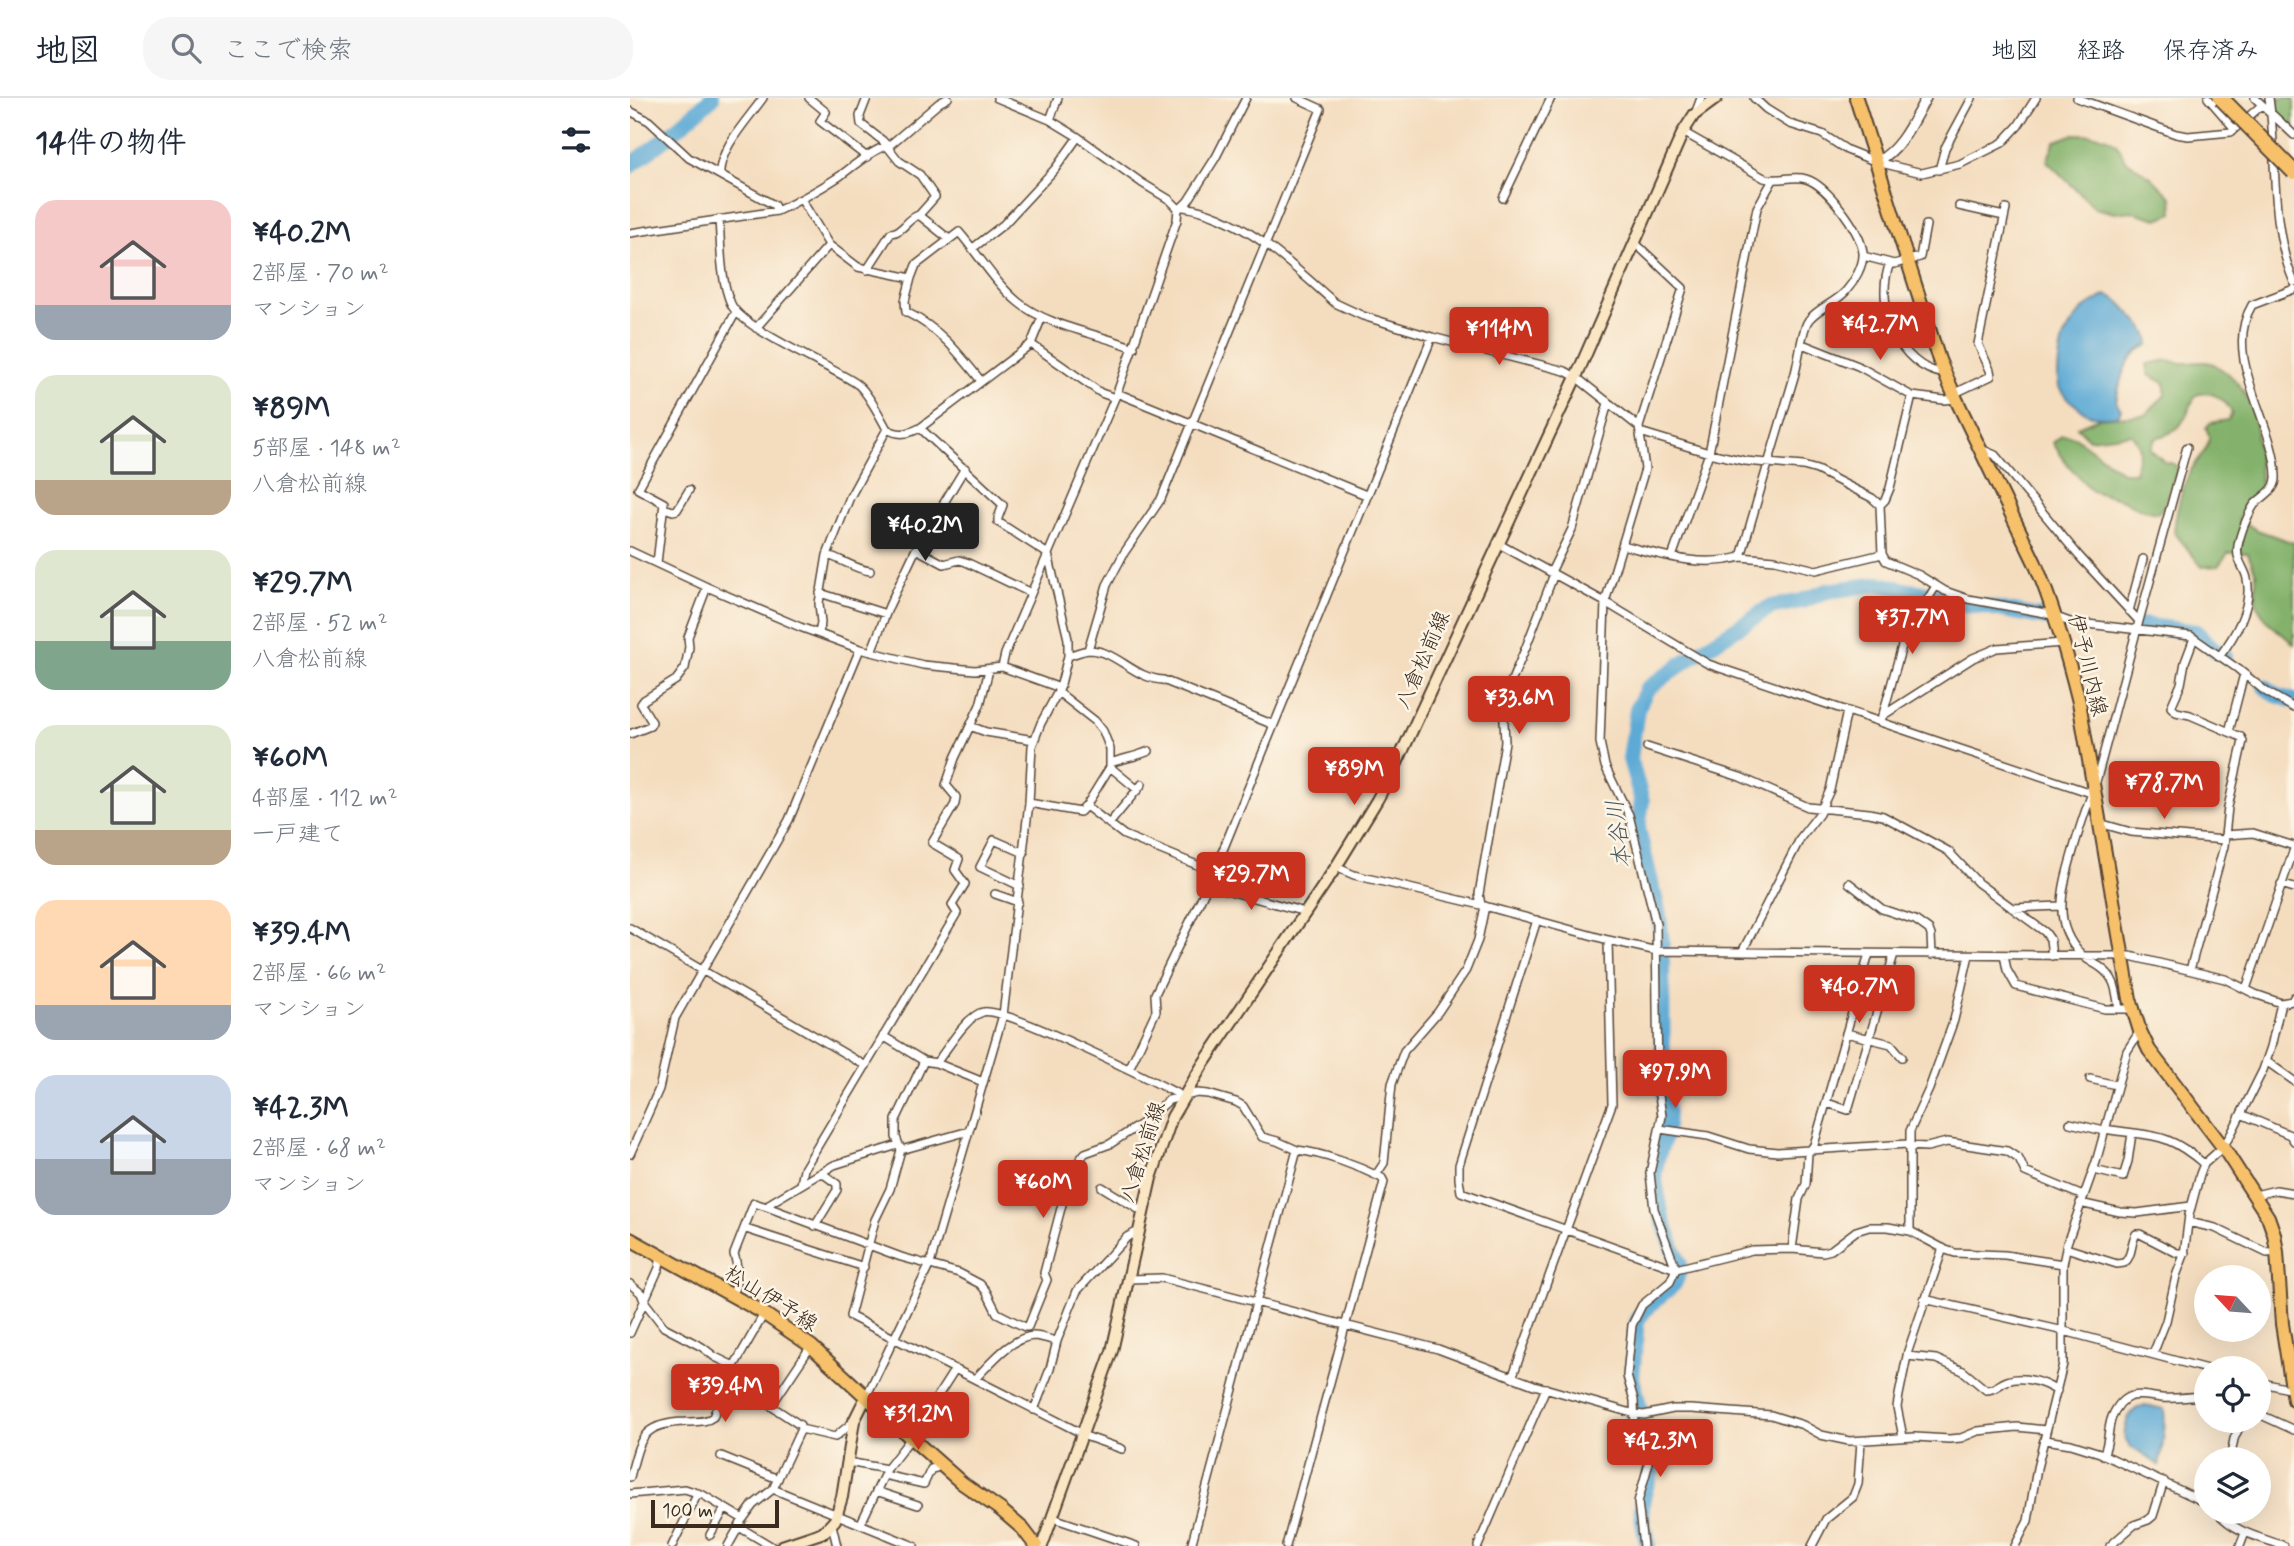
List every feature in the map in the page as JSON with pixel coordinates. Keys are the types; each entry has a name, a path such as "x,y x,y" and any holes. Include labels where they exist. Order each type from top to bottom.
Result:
{"highway":[{"path":"2221,98 2294,172"}],"main road":[{"name":"八倉松前線","path":"1042,1546 1112,1351 1160,1148 1183,1096 1336,867 1397,763 1576,377 1683,132 1694,114 1717,98"},
{"name":"伊予川内線","path":"1856,98 1918,299 1945,374 2035,562 2063,643 2079,702 2122,957 2126,1009 2156,1061 2223,1147 2268,1217 2277,1252 2282,1325 2293,1393"},
{"name":"松山伊予線","path":"630,1239 764,1314 811,1346 962,1483 1023,1529 1036,1546"},
{"path":"782,1546 824,1532 835,1520 854,1421 866,1397"}],"street":[{"path":"720,175 725,152 763,98"},
{"path":"809,98 825,112 820,121 867,157"},
{"path":"867,98 860,124 886,145 899,161 920,175 934,197 900,232 891,233 867,270"},
{"path":"630,233 777,211 801,199 886,145 948,98"},
{"path":"997,98 1050,120 1079,137 1181,208 1200,210 1266,245 1335,303 1349,311 1432,337 1565,371 1639,429 1709,453 1817,470 1872,498 1880,505 1882,554 1886,561 1919,575 1956,596 2099,626 2138,625 2194,638 2265,691 2294,708"},
{"path":"1050,120 1058,98"},
{"path":"1002,667 1004,654 1116,396 1181,208 1216,157 1247,98"},
{"path":"1088,650 1107,585 1124,553 1161,499 1321,109 1297,98"},
{"path":"1503,198 1551,98"},
{"path":"1694,114 1701,98"},
{"path":"1754,98 1790,124 1822,134 1847,150 1877,162 1922,173 1975,158 2002,143 2011,135 2036,98"},
{"path":"1877,162 1890,155 1898,146 1926,98"},
{"path":"1939,170 1945,148 1972,98"},
{"path":"2077,98 2188,136 2231,132 2262,105"},
{"path":"2208,98 2234,128"},
{"path":"2255,98 2294,135"},
{"path":"2269,98 2282,244 2294,282"},
{"path":"630,111 649,121 689,158 774,205 777,211"},
{"path":"1683,132 1757,174 1773,180 1803,178 1829,194 1858,237 1863,256 1856,277 1847,290 1834,303 1808,320 1741,556"},
{"path":"973,248 1004,224 1055,169 1079,137"},
{"path":"1672,557 1709,453 1757,208 1773,180"},
{"path":"801,199 829,245 858,267 911,278"},
{"path":"1802,344 1858,366 1912,396 1944,400 1991,376 1978,344 2005,212 1959,206"},
{"path":"919,215 949,239"},
{"path":"719,219 725,279 731,304 736,312 756,328 860,386 887,429 900,434 920,428 1031,344 1042,317"},
{"path":"1863,256 1899,264 1920,257 1926,225"},
{"path":"981,381 943,336 932,326 906,312 905,301 916,265 959,232 1001,285 1019,303 1042,317 1134,348"},
{"path":"1635,243 1683,288 1639,429 1645,468 1605,601 1601,754 1629,815 1652,905 1657,951 1658,1089 1662,1116 1650,1164 1651,1186 1654,1209 1676,1269 1670,1282 1642,1305 1632,1325 1627,1376 1634,1400 1635,1430 1648,1457 1638,1502 1643,1546"},
{"path":"756,328 829,245"},
{"path":"1890,263 1884,280 1883,298 1899,341 1912,359 1935,373 1945,374"},
{"path":"2218,657 2233,638 2244,614 2248,594 2248,579 2238,558 2244,526 2254,506 2272,490 2277,479 2267,429 2255,402 2245,365 2245,330 2252,306 2294,289"},
{"path":"657,563 664,503 638,489 736,312"},
{"path":"1129,1069 1156,1011 1155,994 1214,872 1432,337"},
{"path":"1031,344 1101,393 1192,423 1366,495"},
{"path":"1880,505 1890,488 1912,396"},
{"path":"1376,1175 1384,1163 1392,1084 1404,1051 1438,1012 1466,970 1478,940 1483,905 1479,894 1505,742 1503,701 1527,647 1572,529 1608,403"},
{"path":"866,1397 930,1264 1003,1015 1024,853 1030,761 1034,740 1059,690 1068,656 1068,639 1048,554 998,522 1003,505 920,428"},
{"path":"819,633 820,593 827,555 850,498 887,429"},
{"path":"2004,955 2007,970 2016,986 2105,1009 2126,1009 2114,981 2105,971 2084,957 2066,932 2060,906 2064,883 2094,790 2187,447"},
{"path":"1981,448 1994,456 2129,611 2138,625"},
{"path":"871,652 916,550 965,468"},
{"path":"664,508 677,510 689,490"},
{"path":"1497,544 1605,601 1708,664 1847,711 1881,719 2088,792 2094,790"},
{"path":"1622,545 1672,557 1712,562 1741,556 1774,560 1816,570 1882,554"},
{"path":"916,550 944,564 966,562 1031,593"},
{"path":"630,551 706,587 860,649 923,665 989,670 1002,667 1059,690 1083,709 1103,731 1110,749 1110,765 1080,812 1029,803"},
{"path":"827,555 853,567 870,571"},
{"path":"2129,611 2143,559"},
{"path":"1881,719 1905,635 1936,586"},
{"path":"630,703 641,704 659,689 676,680 685,668 688,659 688,637 706,587"},
{"path":"820,593 886,614"},
{"path":"2190,970 2225,837 2228,807 2243,741 2241,737 2171,708 2194,638"},
{"path":"1881,719 1965,663 1997,648 2063,643"},
{"path":"630,1154 659,1089 674,1018 789,820 860,649"},
{"path":"1068,656 1088,650 1113,657 1144,677 1163,680 1274,724"},
{"path":"801,1184 804,1169 957,913 952,905 965,884 965,880 955,870 959,859 932,843 955,804 956,797 946,785 980,705 989,670"},
{"path":"2229,732 2244,674"},
{"path":"630,734 650,726 652,722 641,704"},
{"path":"1742,952 1801,837 1822,807 1830,790 1847,711"},
{"path":"970,726 986,732 1034,740"},
{"path":"1647,747 1740,777 1808,807 1869,813 1905,826 1948,850 1978,883 2045,932 2050,939 2052,956"},
{"path":"1110,765 1126,757 1135,758 1149,751"},
{"path":"1109,824 1140,787 1110,765"},
{"path":"1086,806 1124,835 1214,872"},
{"path":"2099,822 2131,832 2225,837 2253,833 2294,848 2246,989"},
{"path":"1020,886 980,867 994,840 1024,853"},
{"path":"1336,867 1354,875 1483,905 1657,951 2141,957 2225,979 2281,1003 2293,1000"},
{"path":"1209,882 1226,890 1305,912"},
{"path":"1849,883 1882,909 1915,920 1929,930 1932,955"},
{"path":"2281,884 2294,888"},
{"path":"995,894 1018,902"},
{"path":"2012,908 2060,906"},
{"path":"1537,920 1459,1165 1461,1192 1676,1269 1752,1250 1792,1249 1823,1252 1831,1250 1863,1227 1888,1227 1910,1231 1955,1253 2005,1255 2063,1264"},
{"path":"630,928 866,1066"},
{"path":"1512,1378 1612,1104 1608,940"},
{"path":"1792,1249 1799,1199 1806,1184 1808,1153 1827,1103 1869,954"},
{"path":"1827,1103 1848,1110 1895,954"},
{"path":"1910,1231 1910,1131 1929,1089 1954,1020 1969,956"},
{"path":"2153,1354 2166,1321 2176,1276 2185,1253 2191,1206 2204,1164 2223,1147 2241,1114 2266,1061 2281,1003"},
{"path":"936,1063 971,1020 983,1012 1012,1017 1183,1096"},
{"path":"2015,1546 2028,1521 2037,1468 2063,1364 2063,1264 2066,1248 2094,1170 2127,1051 2140,1031"},
{"path":"1846,1033 1891,1044 1902,1057"},
{"path":"883,1036 924,1061 936,1063 983,1082"},
{"path":"924,1061 896,1120 899,1148 890,1189 875,1220 850,1316 1082,1434 1122,1450"},
{"path":"2266,1061 2294,1081"},
{"path":"2090,1079 2116,1085"},
{"path":"1028,1327 1047,1280 1044,1273 1064,1196 1079,1162 1085,1153 1110,1144 1144,1122 1169,1100 1197,1093 1236,1102 1242,1106 1262,1138 1297,1150 1317,1153 1382,1178 1384,1182 1286,1546"},
{"path":"2241,1114 2290,1135 2294,1141"},
{"path":"2070,1123 2164,1138 2185,1148 2204,1164"},
{"path":"1660,1129 1708,1136 1764,1152 1908,1145 1927,1147 1947,1142 2007,1151 2019,1159 2025,1172 2082,1200 2129,1213 2191,1206"},
{"path":"767,1207 834,1165 968,1130"},
{"path":"2094,1170 2123,1177 2132,1133"},
{"path":"1191,1546 1297,1150"},
{"path":"815,1226 836,1190 836,1184 821,1173"},
{"path":"1102,1188 1143,1212"},
{"path":"2255,1195 2276,1190 2294,1193"},
{"path":"733,1296 737,1282 734,1254 754,1203 901,1257 959,1273 986,1290 997,1313 1028,1327 1035,1336"},
{"path":"2188,1222 2215,1228 2267,1253 2277,1252"},
{"path":"746,1229 864,1267"},
{"path":"1034,1410 1077,1292 1127,1237 1139,1231"},
{"path":"2066,1248 2117,1264 2124,1263 2129,1257 2136,1234 2140,1234 2177,1253 2185,1253"},
{"path":"1903,1437 1897,1407 1907,1356 1943,1248"},
{"path":"630,1333 659,1268 661,1256"},
{"path":"1129,1279 1149,1276 1162,1278 1438,1349 1512,1378 1634,1414 1691,1409 1771,1415 1803,1425 1831,1438 1861,1441 1903,1437 1961,1438 1978,1431 2017,1427 2046,1430"},
{"path":"630,1284 641,1293 664,1327 734,1366"},
{"path":"1924,1299 2194,1365"},
{"path":"630,1477 638,1446 645,1435 667,1422 709,1420 713,1417 734,1366 764,1314"},
{"path":"975,1379 1012,1345 1035,1336 1057,1341"},
{"path":"771,1406 811,1346"},
{"path":"1907,1356 1936,1359 1963,1371 1986,1390 2019,1378 2057,1391"},
{"path":"861,1523 886,1472 955,1369"},
{"path":"687,1383 722,1395"},
{"path":"726,1386 771,1406 800,1425 801,1429 835,1437 854,1421"},
{"path":"2271,1386 2293,1393"},
{"path":"1478,1546 1546,1388"},
{"path":"2103,1455 2109,1442 2112,1416 2126,1398 2133,1394 2163,1398 2194,1396"},
{"path":"2271,1419 2294,1430"},
{"path":"728,1546 753,1505 773,1489 801,1429"},
{"path":"2045,1440 2071,1444 2103,1455 2194,1496"},
{"path":"1812,1546 1826,1519 1853,1497 1858,1484 1861,1441"},
{"path":"737,1463 740,1452"},
{"path":"721,1456 778,1479"},
{"path":"847,1462 925,1483 931,1469 936,1468 939,1462"},
{"path":"2110,1546 2134,1525 2153,1516 2164,1481"},
{"path":"630,1494 678,1489 698,1493 725,1508 771,1546"},
{"path":"773,1489 835,1520 861,1523 899,1543 914,1546"},
{"path":"876,1492 918,1504"},
{"path":"672,1546 698,1493"},
{"path":"710,1535 725,1508"},
{"path":"1053,1518 1136,1546"},
{"path":"835,1520 837,1546"},
{"path":"2230,1524 2245,1533 2284,1546"},
{"path":"2240,1546 2245,1533"}],"green space":[{"path":"2279,98 2294,98 2294,128 2277,112"},
{"path":"2075,134 2098,135 2111,140 2117,145 2124,159 2151,177 2172,198 2173,213 2157,219 2130,211 2115,213 2095,208 2047,161 2055,141"},
{"path":"2169,360 2181,363 2211,363 2234,379 2244,392 2254,422 2261,488 2248,500 2238,519 2257,530 2294,543 2294,644 2267,621 2256,604 2256,574 2248,553 2228,553 2218,566 2202,567 2174,532 2184,486 2208,444 2206,428 2210,423 2228,420 2232,413 2226,403 2213,394 2196,395 2178,427 2156,438 2150,449 2178,469 2164,506 2158,513 2139,509 2123,500 2092,491 2066,463 2053,443 2062,435 2075,437 2122,472 2135,472 2140,448 2132,434 2089,439 2077,427 2098,418 2145,415 2165,395 2165,383 2149,375 2147,364"}],"water":[{"path":"2105,295 2118,301 2139,323 2147,334 2149,345 2134,354 2125,368 2116,402 2121,409 2118,416 2099,417 2085,412 2063,394 2058,382 2058,369 2064,337 2068,330 2082,310"},
{"path":"2145,1405 2164,1409 2164,1437 2159,1465 2131,1447 2124,1437 2129,1417"}],"waterway":[{"path":"630,166 712,98"},
{"name":"本谷川","path":"1696,654 1770,607 1802,601 1827,591 1879,584 1927,593"},
{"name":"本谷川","path":"1936,595 1953,603 2045,618"},
{"name":"本谷川","path":"2142,625 2196,632 2225,656"},
{"name":"本谷川","path":"1662,944 1659,915 1638,829 1642,801 1630,759 1637,709 1647,689 1690,658"},
{"name":"本谷川","path":"2265,687 2276,695 2294,701"},
{"name":"本谷川","path":"1662,959 1666,1127"},
{"name":"本谷川","path":"1665,1135 1654,1176 1662,1218 1679,1263"},
{"name":"本谷川","path":"1640,1410 1632,1378 1637,1320 1647,1307 1674,1284 1679,1273"},
{"name":"本谷川","path":"1643,1442 1649,1452 1652,1468 1642,1507 1648,1546"}]}
